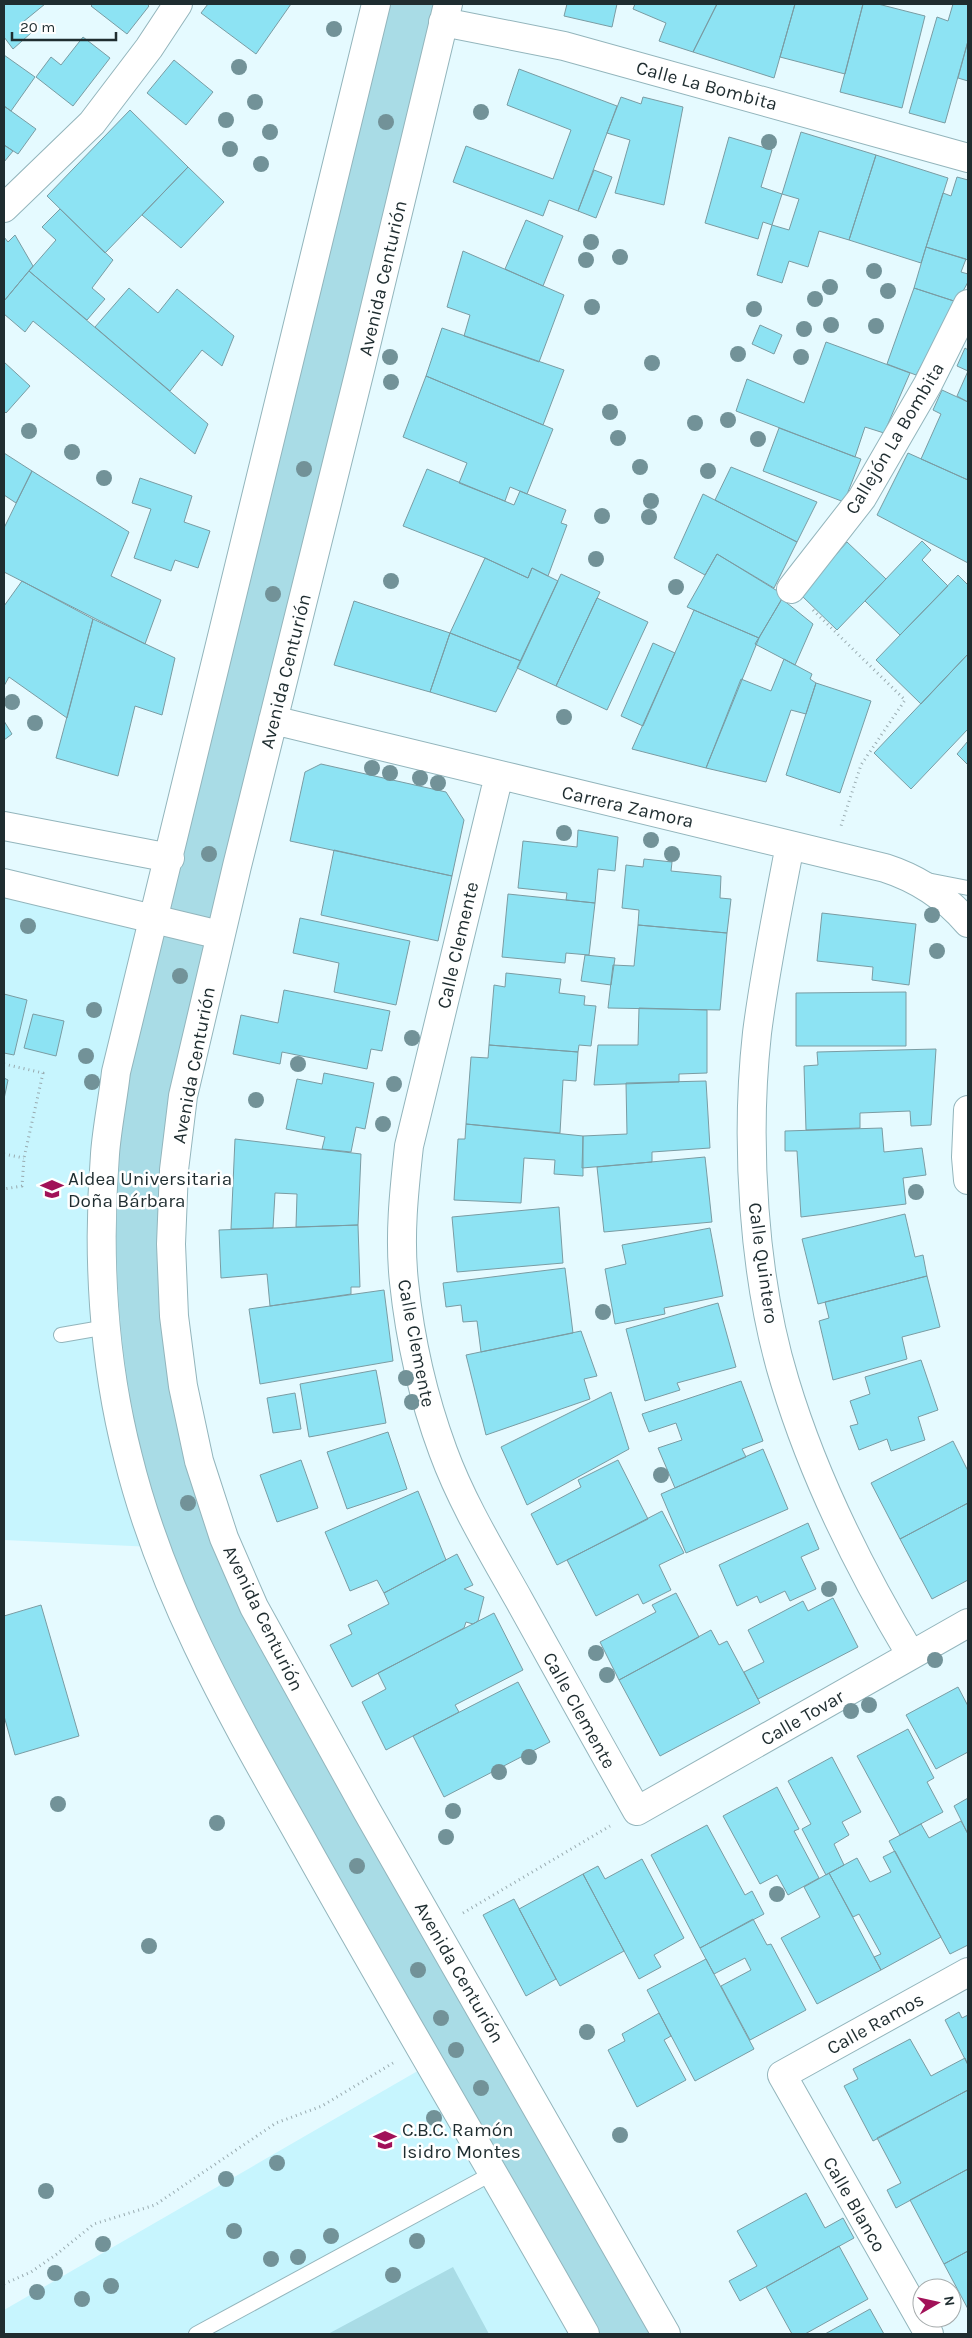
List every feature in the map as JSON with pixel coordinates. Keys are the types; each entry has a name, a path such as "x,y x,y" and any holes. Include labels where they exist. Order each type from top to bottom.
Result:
{"street":[{"path":"4,208 92,123 154,40 178,4"},
{"path":"376,4 170,858 116,1072 105,1152 102,1225 107,1327 114,1387 127,1454 143,1514 174,1597 205,1664 252,1751 585,2334"},
{"name":"Calle La Bombita","path":"446,13 968,158"},
{"name":"Avenida Centurión","path":"446,13 220,935 183,1096 174,1170 171,1244 174,1316 183,1386 200,1461 224,1538 254,1607 666,2334"},
{"name":"Callejón La Bombita","path":"791,589 862,498 928,384 968,304"},
{"name":"Carrera Zamora","path":"273,720 885,868 912,877 955,907 968,923"},
{"name":"Calle Clemente","path":"499,775 410,1146 403,1196 404,1281 412,1334 425,1393 444,1453 509,1583 637,1811"},
{"path":"4,826 170,858"},
{"name":"Calle Quintero","path":"790,845 757,1034 753,1127 754,1194 762,1268 770,1319 785,1382 811,1455 849,1542 881,1605 911,1655"},
{"path":"4,883 220,935"},
{"path":"968,1110 966,1157 968,1180"},
{"name":"Calle Tovar","path":"637,1811 968,1623"},
{"name":"Calle Ramos","path":"782,2074 968,1972"},
{"name":"Calle Blanco","path":"782,2074 929,2334"}],"lane":[{"path":"912,877 968,888"},
{"path":"62,1334 107,1327"},
{"path":"196,2334 493,2173"}],"path":[{"path":"791,589 905,700 861,765 831,855"},
{"path":"4,1064 43,1073 24,1158 22,1186 4,1189"},
{"path":"4,1154 24,1158"},
{"path":"435,1929 637,1811"},
{"path":"4,2284 31,2272 94,2224 155,2205 276,2123 322,2106 334,2097 421,2048"}],"shaded area":[{"path":"376,4 448,4 237,866 171,1244 224,1537 666,2334 585,2334 261,1768 127,1454 105,1152"},
{"name":"Aldea Universitaria Doña Bárbara","path":"4,886 151,921 153,1547 4,1540"},
{"name":"C.B.C. Ramón Isidro Montes","path":"428,2065 581,2334 4,2334 4,2310"},
{"path":"453,2267 489,2334 328,2334"}],"building":[{"path":"4,4 45,4 23,22 31,33 13,49 4,37"},
{"path":"93,4 147,4 149,6 127,34 91,6"},
{"path":"208,4 291,4 256,54 201,13"},
{"path":"567,4 617,4 612,27 564,16"},
{"path":"635,4 717,4 693,52 659,41 666,23 633,9"},
{"path":"717,4 795,4 774,78 693,52"},
{"path":"795,4 863,4 845,74 780,57"},
{"path":"863,4 878,4 925,16 902,108 840,92"},
{"path":"953,4 968,4 968,41 945,123 909,113 937,17 948,21"},
{"path":"83,37 110,58 73,106 36,77 51,57 61,65"},
{"path":"968,41 968,81 958,78"},
{"path":"4,55 35,77 11,111 4,106"},
{"path":"174,60 213,92 186,125 147,93"},
{"path":"519,69 617,106 578,211 549,200 543,216 453,182 466,146 553,179 571,130 507,105"},
{"path":"621,97 641,104 643,97 683,107 664,205 615,193 630,140 607,133"},
{"path":"4,106 36,129 18,154 4,145"},
{"path":"130,110 188,167 105,253 47,196"},
{"path":"801,132 876,155 849,240 819,231 808,267 789,261 782,283 757,275 772,225 789,230 799,199 782,194"},
{"path":"729,137 772,150 761,187 782,194 772,225 763,222 758,239 705,223"},
{"path":"4,145 13,151 4,162"},
{"path":"876,155 948,178 921,263 849,240"},
{"path":"188,167 224,202 181,248 142,215"},
{"path":"594,170 612,177 596,218 578,211"},
{"path":"957,177 968,180 968,260 926,247 943,193 951,196"},
{"path":"60,209 113,260 92,288 105,299 87,320 29,271 56,240 42,227"},
{"path":"526,220 563,236 543,286 505,269"},
{"path":"15,235 33,266 4,301 4,237 8,242"},
{"path":"926,247 966,259 961,272 968,274 968,282 957,302 914,288"},
{"path":"463,251 564,295 539,362 464,336 470,315 447,307"},
{"path":"29,271 208,424 195,454 33,321 25,332 4,314 4,301"},
{"path":"129,288 158,313 177,289 234,336 222,366 202,350 170,391 95,327"},
{"path":"914,288 957,302 916,375 887,364"},
{"path":"760,325 782,335 774,354 752,344"},
{"path":"442,328 564,370 543,425 426,376"},
{"path":"826,342 910,373 884,433 865,427 855,457 736,411 747,379 804,403"},
{"path":"965,348 968,350 968,371 957,366"},
{"path":"4,362 30,386 6,413 4,411"},
{"path":"968,371 968,402 957,396"},
{"path":"426,376 553,429 527,494 510,487 505,501 459,483 467,463 403,437"},
{"path":"942,390 968,402 968,480 921,459 941,414 933,410"},
{"path":"779,428 861,459 844,502 763,471"},
{"path":"4,453 32,471 16,503 4,495"},
{"path":"908,453 968,480 968,563 877,515"},
{"path":"731,467 817,502 797,542 715,500"},
{"path":"427,469 514,505 520,491 566,510 561,523 567,525 548,576 532,568 528,578 485,558 403,526"},
{"path":"32,471 129,532 111,576 161,600 145,644 4,572 4,528"},
{"path":"140,478 192,496 184,522 210,531 198,568 175,560 171,571 134,558 151,509 132,503"},
{"path":"703,494 797,542 774,588 717,554 705,575 674,558"},
{"path":"922,541 931,550 922,560 948,586 900,635 865,601"},
{"path":"847,542 886,579 837,630 801,595"},
{"path":"717,554 784,595 759,638 687,607"},
{"path":"485,558 528,578 532,568 558,581 521,661 450,633"},
{"path":"561,574 600,592 556,686 517,668"},
{"path":"958,575 968,585 968,654 921,704 876,660"},
{"path":"22,581 93,619 67,718 9,677 4,686 4,606"},
{"path":"597,598 648,622 607,710 556,686"},
{"path":"782,599 813,624 795,665 755,644"},
{"path":"354,601 450,633 430,692 334,665"},
{"path":"694,610 759,638 706,768 632,749"},
{"path":"93,619 175,658 162,715 135,706 118,776 56,758"},
{"path":"450,633 521,661 496,712 430,692"},
{"path":"653,643 675,653 643,726 621,716"},
{"path":"968,654 968,729 911,789 874,753"},
{"path":"784,659 812,674 810,679 816,683 806,714 791,710 766,782 706,768 741,679 771,691"},
{"path":"816,683 871,701 840,793 786,775"},
{"path":"4,721 12,734 4,740"},
{"path":"968,741 968,765 957,754"},
{"path":"321,764 446,792 464,820 452,876 290,841 305,772"},
{"path":"578,830 618,837 615,871 598,869 595,903 566,900 567,893 518,888 523,841 577,847"},
{"path":"334,850 452,876 438,941 321,915"},
{"path":"644,859 672,862 671,871 721,876 720,898 731,899 727,933 638,925 639,910 622,908 626,865 643,867"},
{"path":"508,894 595,903 589,955 566,953 565,963 502,957"},
{"path":"822,913 916,924 909,985 872,980 873,967 817,961"},
{"path":"300,918 410,941 396,1005 334,992 339,963 293,953"},
{"path":"638,925 727,933 720,1010 608,1008 613,965 634,966"},
{"path":"585,955 615,958 611,985 581,981"},
{"path":"506,973 561,979 559,993 585,996 584,1005 596,1006 591,1046 579,1045 578,1052 489,1045 494,985 505,987"},
{"path":"284,990 390,1011 382,1051 371,1049 367,1069 282,1052 280,1064 233,1054 241,1015 278,1023"},
{"path":"906,992 906,1046 796,1046 796,993"},
{"path":"4,994 27,1000 14,1055 4,1053"},
{"path":"639,1008 707,1010 707,1073 679,1074 679,1082 594,1085 598,1045 638,1045"},
{"path":"33,1014 64,1021 56,1056 24,1048"},
{"path":"489,1045 578,1052 576,1081 563,1080 560,1133 466,1124 471,1057 488,1058"},
{"path":"936,1049 931,1125 911,1126 910,1111 860,1113 860,1128 806,1130 804,1066 818,1065 817,1052"},
{"path":"324,1073 374,1083 365,1129 356,1127 351,1152 322,1149 325,1137 286,1129 297,1079 322,1084"},
{"path":"4,1078 8,1080 4,1099"},
{"path":"706,1081 710,1148 652,1152 652,1162 582,1168 583,1136 627,1134 626,1083"},
{"path":"466,1124 583,1136 583,1176 554,1174 555,1160 524,1158 521,1203 454,1200 458,1139 465,1139"},
{"path":"882,1128 884,1152 922,1148 926,1175 903,1178 906,1204 801,1217 797,1151 785,1151 785,1131"},
{"path":"235,1139 361,1154 358,1225 296,1227 297,1194 275,1193 273,1228 231,1229"},
{"path":"705,1157 712,1222 604,1232 597,1167"},
{"path":"559,1207 563,1263 457,1272 452,1217"},
{"path":"905,1214 915,1257 923,1255 927,1276 818,1304 802,1239"},
{"path":"358,1225 360,1287 351,1287 351,1294 270,1306 267,1274 221,1278 219,1230"},
{"path":"710,1228 723,1296 664,1308 665,1314 615,1324 605,1269 626,1264 622,1245"},
{"path":"565,1268 573,1333 481,1352 477,1321 463,1322 461,1305 446,1307 443,1283"},
{"path":"927,1276 940,1327 902,1337 907,1359 833,1380 819,1321 829,1318 825,1302"},
{"path":"384,1290 393,1361 260,1384 249,1309"},
{"path":"718,1303 736,1367 677,1383 680,1390 645,1401 626,1329"},
{"path":"581,1331 597,1376 584,1379 590,1399 486,1435 466,1355"},
{"path":"921,1360 938,1410 918,1417 925,1440 891,1451 887,1439 859,1450 850,1426 858,1424 850,1401 870,1394 865,1377"},
{"path":"376,1370 386,1423 309,1437 300,1384"},
{"path":"741,1381 763,1441 742,1449 746,1457 675,1488 658,1448 682,1440 676,1423 649,1432 642,1414"},
{"path":"611,1392 629,1449 527,1505 501,1447"},
{"path":"295,1393 301,1429 273,1433 267,1398"},
{"path":"388,1432 407,1489 347,1509 327,1452"},
{"path":"953,1441 968,1471 968,1503 900,1539 871,1483"},
{"path":"763,1449 788,1509 686,1553 661,1494"},
{"path":"301,1460 318,1508 277,1522 260,1475"},
{"path":"618,1460 648,1519 557,1565 531,1514 581,1487 578,1480"},
{"path":"418,1491 446,1560 384,1593 377,1580 350,1591 325,1532"},
{"path":"968,1503 968,1580 932,1599 900,1539"},
{"path":"662,1511 684,1553 659,1565 671,1590 643,1604 638,1594 596,1616 567,1560"},
{"path":"808,1523 819,1549 801,1557 816,1589 790,1601 785,1591 760,1603 757,1596 737,1606 719,1565"},
{"path":"457,1554 473,1585 464,1589 484,1597 478,1621 473,1624 466,1622 464,1628 352,1687 330,1645 352,1634 348,1625 389,1604 384,1593"},
{"path":"676,1593 699,1637 619,1680 600,1642 656,1612 652,1605"},
{"path":"833,1598 858,1647 758,1699 744,1672 764,1662 748,1630 803,1601 808,1611"},
{"path":"41,1605 79,1736 15,1755 4,1716 4,1616"},
{"path":"494,1613 523,1670 455,1705 459,1712 386,1750 362,1702 386,1689 378,1673"},
{"path":"711,1630 719,1645 727,1641 760,1703 660,1756 619,1680"},
{"path":"518,1682 550,1742 444,1797 413,1736"},
{"path":"958,1687 968,1706 968,1752 936,1769 906,1715"},
{"path":"908,1729 934,1778 927,1782 943,1812 900,1835 857,1756"},
{"path":"832,1757 861,1812 842,1822 849,1835 834,1844 844,1865 826,1875 802,1829 811,1824 788,1781"},
{"path":"777,1787 799,1829 794,1831 819,1878 788,1895 777,1875 760,1884 723,1816"},
{"path":"968,1798 968,1834 954,1806"},
{"path":"961,1821 968,1834 968,1945 950,1954 889,1841 921,1824 929,1838"},
{"path":"707,1825 745,1895 752,1891 764,1914 700,1948 651,1855"},
{"path":"895,1851 941,1937 881,1970 874,1957 881,1954 859,1914 853,1917 829,1873 857,1858 870,1882 891,1872 883,1857"},
{"path":"642,1859 684,1938 654,1955 661,1967 639,1979 583,1874 598,1866 605,1879"},
{"path":"829,1873 881,1970 817,2004 781,1938 820,1917 804,1887"},
{"path":"583,1874 624,1951 560,1986 519,1909"},
{"path":"514,1899 556,1979 526,1996 483,1915"},
{"path":"753,1919 767,1945 771,1944 806,2010 750,2040 721,1986 751,1970 745,1958 714,1974 700,1948"},
{"path":"706,1959 754,2049 695,2081 647,1990"},
{"path":"959,2012 962,2018 968,2015 968,2065 945,2020"},
{"path":"659,2013 671,2036 664,2040 686,2080 637,2107 608,2050 625,2041 622,2034"},
{"path":"910,2039 931,2076 965,2058 968,2065 968,2090 873,2141 844,2086 858,2079 853,2069"},
{"path":"968,2090 968,2169 896,2208 887,2190 901,2183 877,2138"},
{"path":"968,2169 968,2251 944,2264 910,2200"},
{"path":"806,2193 825,2228 843,2218 854,2238 740,2301 729,2281 757,2266 737,2231"},
{"path":"839,2246 868,2299 805,2334 792,2334 766,2287"},
{"path":"968,2251 968,2309 962,2298 962,2278 951,2278 944,2264"},
{"path":"870,2309 884,2334 825,2334"}],"place":[{"name":"Aldea Universitaria Doña Bárbara","path":"52,1189"},
{"name":"C.B.C. Ramón Isidro Montes","path":"385,2140"}]}
